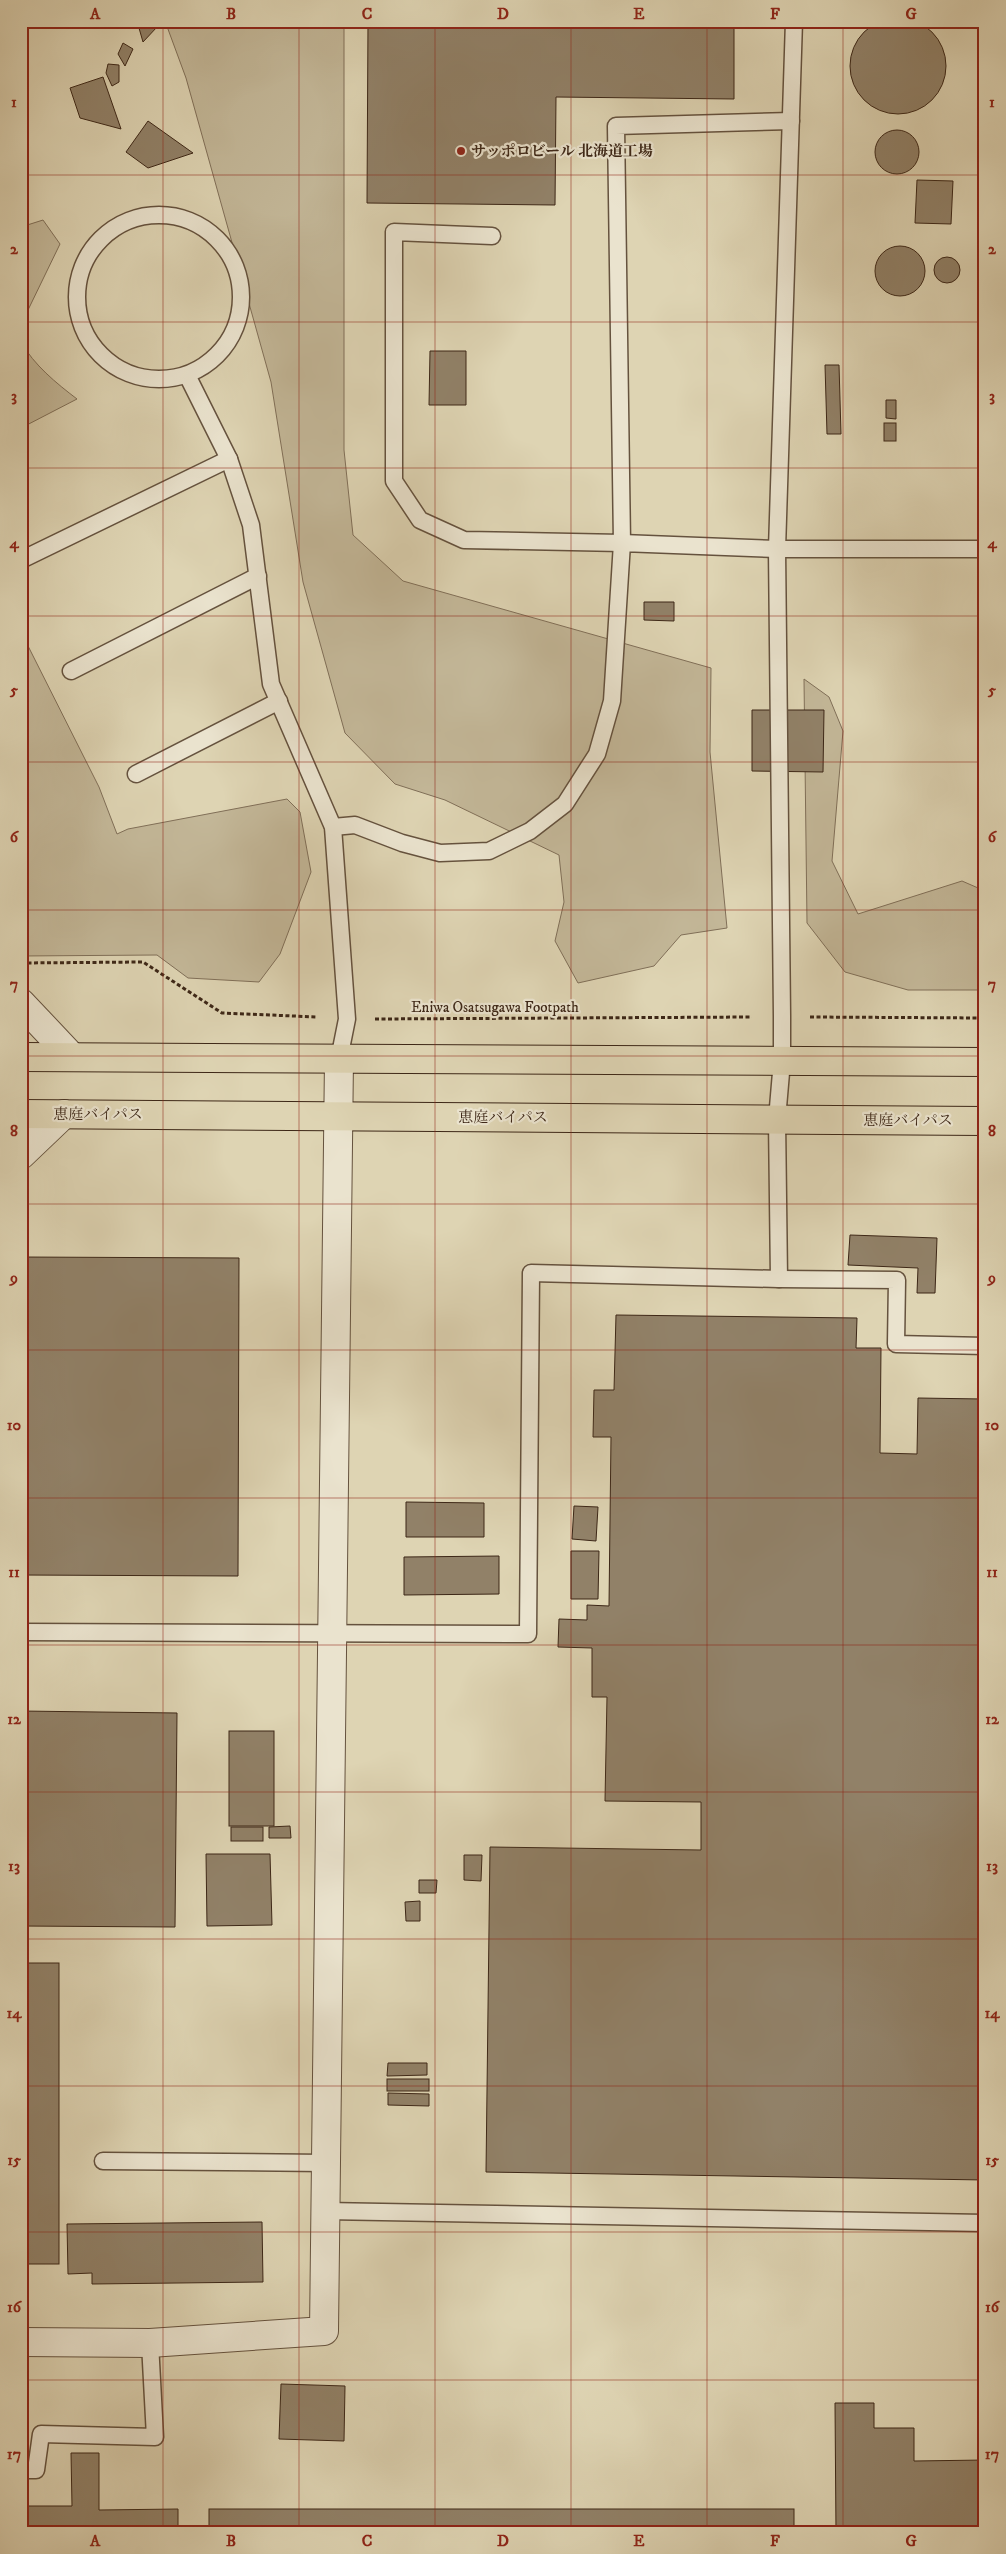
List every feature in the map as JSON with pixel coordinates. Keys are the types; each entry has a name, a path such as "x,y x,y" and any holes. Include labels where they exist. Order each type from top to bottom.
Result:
{"highway":[{"path":"21,1057 985,1062"},
{"name":"恵庭バイパス","path":"21,1114 985,1121"}],"street":[{"path":"21,1003 72,1057"},
{"path":"21,2342 150,2343 324,2331 339,1059"},
{"path":"21,1155 64,1114"}],"lane":[{"path":"779,1279 777,1119 782,1061 782,1016 777,549 794,21"},
{"path":"333,827 355,825 402,843 440,853 488,851 530,831 565,804 597,754 612,701 622,543 616,126 791,121"},
{"path":"162,214 190,220 214,234 232,257 241,284 241,312 231,339 212,361 187,375 162,380 136,377 112,366 93,347 80,324 76,298 80,272 92,248 110,230 134,218 162,214"},
{"path":"492,236 394,232 394,481 420,520 464,540 622,543 777,549 985,549"},
{"path":"187,375 229,459 251,525 271,684 333,827 347,1019 339,1059"},
{"path":"21,560 229,459"},
{"path":"71,671 258,576"},
{"path":"136,774 279,701"},
{"path":"21,1632 528,1634 531,1273 897,1280 896,1344 985,1346"},
{"path":"103,2161 326,2163"},
{"path":"325,2211 985,2222"},
{"path":"21,2470 36,2470 41,2434 155,2437 150,2343"}],"path":[{"name":"Eniwa Osatsugawa Footpath","path":"21,963 143,962 222,1013 347,1019 782,1016 985,1018"}],"shaded area":[{"path":"165,21 344,21 344,450 353,535 403,581 711,668 710,752 727,928 681,935 654,966 578,983 555,941 564,902 559,855 445,800 395,784 345,733 303,582 271,382 186,78"},
{"path":"43,220 60,244 28,310 21,317 21,227"},
{"path":"21,342 39,366 77,399 21,428"},
{"path":"21,632 99,787 117,834 128,829 287,799 300,812 311,872 280,954 259,982 188,978 157,955 21,956"},
{"path":"804,679 829,697 843,731 832,861 858,914 962,881 985,891 985,990 908,990 845,972 807,923"}],"building":[{"path":"898,18 916,22 932,32 942,48 946,66 942,84 932,100 916,110 898,114 880,110 864,100 854,84 850,66 854,48 864,32 880,22"},
{"path":"145,21 153,21 157,27 143,42 139,28"},
{"name":"サッポロビール 北海道工場","path":"368,21 734,21 734,99 556,97 555,205 367,203"},
{"path":"123,43 133,49 125,66 118,54"},
{"path":"108,64 119,65 119,82 112,86 106,73"},
{"path":"103,77 121,129 80,118 70,88"},
{"path":"148,121 193,153 148,168 126,152"},
{"path":"893,130 901,130 913,136 919,152 913,168 901,174 893,174 881,168 875,156 875,148 881,136"},
{"path":"917,180 953,181 951,224 915,223"},
{"path":"895,246 905,246 918,253 925,266 925,276 918,289 905,296 895,296 886,292 879,285 875,276 875,266 879,257 886,250"},
{"path":"947,257 956,261 960,270 956,279 947,283 938,279 934,270 938,261"},
{"path":"430,351 466,351 466,405 429,405"},
{"path":"825,365 839,365 841,434 827,434"},
{"path":"886,400 896,400 896,419 886,418"},
{"path":"884,423 896,423 896,441 884,441"},
{"path":"644,602 674,602 674,621 644,620"},
{"path":"752,710 824,710 823,772 752,771"},
{"path":"850,1235 937,1238 935,1293 917,1293 918,1268 848,1265"},
{"path":"21,1257 239,1258 238,1576 21,1575"},
{"path":"616,1315 857,1318 856,1348 881,1348 880,1453 917,1454 918,1398 983,1399 985,1366 985,2180 486,2172 490,1847 701,1850 701,1802 605,1801 607,1697 592,1697 592,1648 558,1647 559,1619 587,1620 587,1605 609,1606 611,1437 593,1437 594,1390 614,1390"},
{"path":"406,1502 484,1503 484,1537 406,1537"},
{"path":"574,1506 598,1507 596,1541 572,1539"},
{"path":"571,1551 599,1551 598,1599 571,1599"},
{"path":"499,1556 499,1594 404,1595 404,1557"},
{"path":"21,1711 177,1713 175,1927 21,1926"},
{"path":"229,1731 274,1731 274,1826 229,1826"},
{"path":"290,1826 291,1838 269,1838 269,1827"},
{"path":"231,1827 263,1827 263,1841 231,1841"},
{"path":"206,1854 270,1854 272,1925 207,1926"},
{"path":"464,1855 482,1855 481,1881 464,1880"},
{"path":"419,1880 437,1880 436,1893 419,1893"},
{"path":"420,1901 420,1921 406,1921 405,1902"},
{"path":"21,1963 59,1963 59,2264 21,2264"},
{"path":"388,2063 427,2063 427,2075 387,2076"},
{"path":"387,2079 429,2079 429,2091 387,2091"},
{"path":"388,2093 429,2094 429,2106 388,2105"},
{"path":"262,2222 263,2282 92,2284 92,2273 68,2274 67,2224"},
{"path":"281,2384 345,2386 344,2441 279,2439"},
{"path":"835,2403 874,2403 874,2428 914,2428 914,2461 985,2460 985,2533 836,2533"},
{"path":"71,2453 99,2453 99,2510 178,2509 178,2533 21,2533 21,2506 72,2506"},
{"path":"209,2509 794,2509 794,2533 209,2533"}],"place":[{"name":"サッポロビール 北海道工場","path":"461,151"}]}
